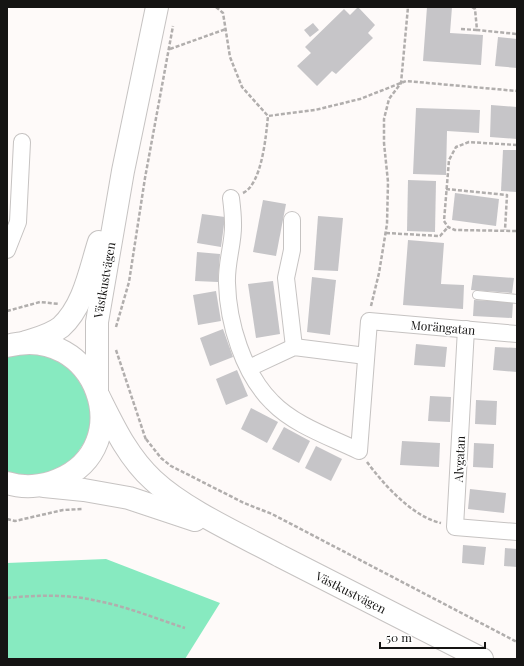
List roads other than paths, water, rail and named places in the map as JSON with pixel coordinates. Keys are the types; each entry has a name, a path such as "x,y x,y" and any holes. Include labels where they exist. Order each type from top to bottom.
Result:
{"street":[{"name":"Västkustvägen","path":"157,7 123,171 96,322 98,393 126,448 152,479 182,502 242,536 482,659"},
{"path":"7,250 18,222 22,142"},
{"name":"Västkustvägen","path":"15,344 52,333 61,327 74,311 83,292 123,171"},
{"path":"231,198 234,224 229,253 227,282 230,312 239,345 249,368 255,380 272,403 295,420 359,451 366,356 294,347 249,368"},
{"path":"292,220 292,250 286,278 294,347"},
{"name":"Morängatan","path":"366,356 370,321 517,334"},
{"name":"Alvgatan","path":"466,329 455,527 517,532"},
{"path":"8,483 30,486 40,485 50,483 69,474 85,460 91,452 101,422 98,393 83,367 68,354 51,346 15,344"},
{"name":"Västkustvägen","path":"40,485 84,490 129,498 242,536"}],"lane":[{"path":"477,295 517,299"}]}
